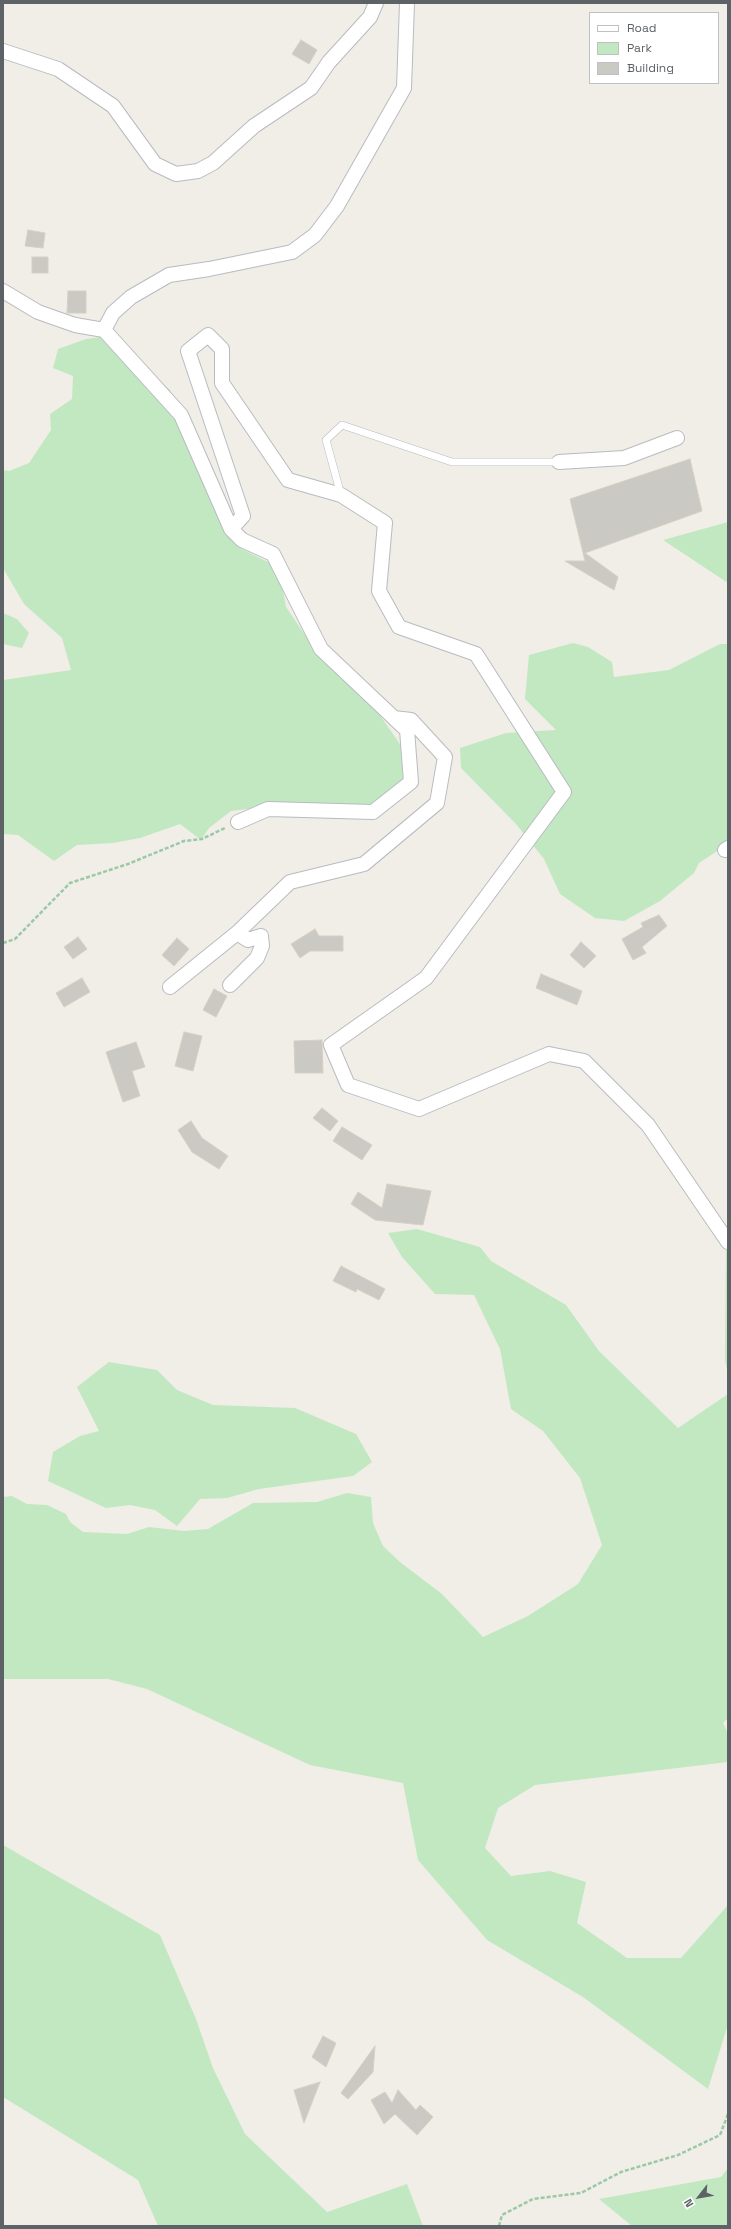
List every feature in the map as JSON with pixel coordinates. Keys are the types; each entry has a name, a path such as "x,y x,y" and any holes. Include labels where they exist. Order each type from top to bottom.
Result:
{"street":[{"path":"3,51 58,69 113,106 155,164 176,174 198,171 213,163 254,126 311,88 329,62 370,17 376,3"},
{"path":"104,330 113,313 131,297 169,275 209,269 292,252 314,235 337,206 404,88 407,3"},
{"path":"3,291 38,312 75,325 104,330 181,415 231,529 242,540 273,554 321,649 407,730 410,782 373,812 268,809 238,822"},
{"path":"231,529 243,516 188,351 208,335 222,349 222,383 288,480 341,495 385,523 379,591 399,627 476,654 564,792 426,978 332,1045 348,1085 419,1109 549,1054 584,1061 648,1125 728,1242"},
{"path":"559,462 624,458 677,438"},
{"path":"170,987 237,933 290,882 364,864 437,804 445,757 411,720 394,718"},
{"path":"230,985 257,958 262,946 261,936 248,940 237,933"}],"lane":[{"path":"341,495 326,440 342,425 452,462 559,462"}],"path":[{"path":"3,943 14,939 70,883 128,864 184,841 202,839 238,822"},
{"path":"499,2226 502,2215 534,2199 582,2193 621,2172 678,2155 720,2135 728,2114"}],"green space":[{"path":"117,335 131,354 170,390 189,451 242,549 270,563 281,580 286,607 320,657 377,711 404,750 407,776 380,809 281,812 247,809 231,811 209,828 201,840 180,824 140,838 113,843 77,845 54,861 18,835 3,834 3,680 71,670 62,638 24,604 3,568 3,470 9,471 29,463 51,430 50,414 72,399 73,376 53,368 58,349 86,339"},
{"path":"728,522 728,583 663,540"},
{"path":"3,613 17,619 29,633 22,648 3,644"},
{"path":"573,643 588,647 612,662 614,677 669,670 720,644 728,644 728,844 699,863 694,873 660,901 624,921 595,918 560,894 544,859 516,824 461,768 460,748 506,733 556,730 525,699 529,655"},
{"path":"417,1229 480,1247 491,1261 566,1305 599,1351 678,1428 728,1394 728,1718 723,1723 728,1733 728,1762 535,1785 498,1808 485,1848 511,1876 550,1871 586,1882 577,1923 627,1958 681,1958 728,1905 728,2024 708,2089 583,1997 487,1940 418,1860 403,1783 310,1765 147,1689 108,1679 3,1679 3,1497 12,1496 27,1504 47,1505 66,1514 70,1522 83,1532 127,1534 149,1527 184,1531 208,1529 253,1503 317,1502 347,1493 371,1497 373,1523 383,1546 400,1562 442,1594 483,1637 528,1616 578,1584 602,1545 580,1478 543,1431 511,1409 500,1349 474,1295 435,1294 402,1257 388,1233"},
{"path":"726,1241 728,1244 728,1373 725,1361"},
{"path":"109,1362 157,1370 177,1390 213,1405 295,1408 356,1434 372,1462 353,1476 259,1489 227,1498 200,1499 177,1526 155,1510 130,1505 106,1508 48,1481 53,1452 80,1436 99,1431 77,1387"},
{"path":"3,1845 160,1935 196,2019 213,2068 245,2134 327,2212 407,2184 423,2226 158,2226 138,2180 3,2097"},
{"path":"728,2168 728,2226 632,2226 599,2199 721,2177"}],"building":[{"path":"301,40 317,50 309,64 292,54"},
{"path":"28,230 45,233 43,248 25,246"},
{"path":"32,257 48,257 48,273 32,273"},
{"path":"68,291 86,291 86,313 67,313"},
{"path":"690,459 702,511 585,553 618,577 614,590 565,561 585,561 570,499"},
{"path":"659,915 667,926 642,947 646,953 633,960 622,939 643,927 641,923"},
{"path":"315,929 319,936 343,936 343,951 310,951 300,958 291,944"},
{"path":"78,937 87,949 73,959 64,947"},
{"path":"177,938 189,949 174,966 162,955"},
{"path":"581,942 596,956 584,968 570,955"},
{"path":"541,974 582,991 577,1005 536,988"},
{"path":"82,978 90,992 64,1007 56,993"},
{"path":"214,989 227,996 216,1017 203,1010"},
{"path":"184,1032 202,1036 193,1071 175,1066"},
{"path":"322,1040 323,1073 295,1073 294,1041"},
{"path":"136,1042 145,1067 132,1071 140,1096 123,1102 106,1052"},
{"path":"322,1108 338,1121 330,1131 313,1118"},
{"path":"191,1121 202,1138 228,1156 219,1169 192,1152 178,1130"},
{"path":"342,1127 372,1145 362,1160 333,1141"},
{"path":"387,1184 431,1191 423,1225 375,1220 351,1204 358,1192 382,1208"},
{"path":"341,1266 385,1289 379,1300 357,1289 356,1292 333,1281"},
{"path":"323,2036 336,2043 326,2067 312,2057"},
{"path":"375,2046 373,2072 348,2099 341,2093"},
{"path":"320,2082 304,2123 294,2090"},
{"path":"398,2090 416,2110 420,2105 433,2117 417,2135 395,2114 384,2124 371,2100 385,2092 392,2103"}]}
